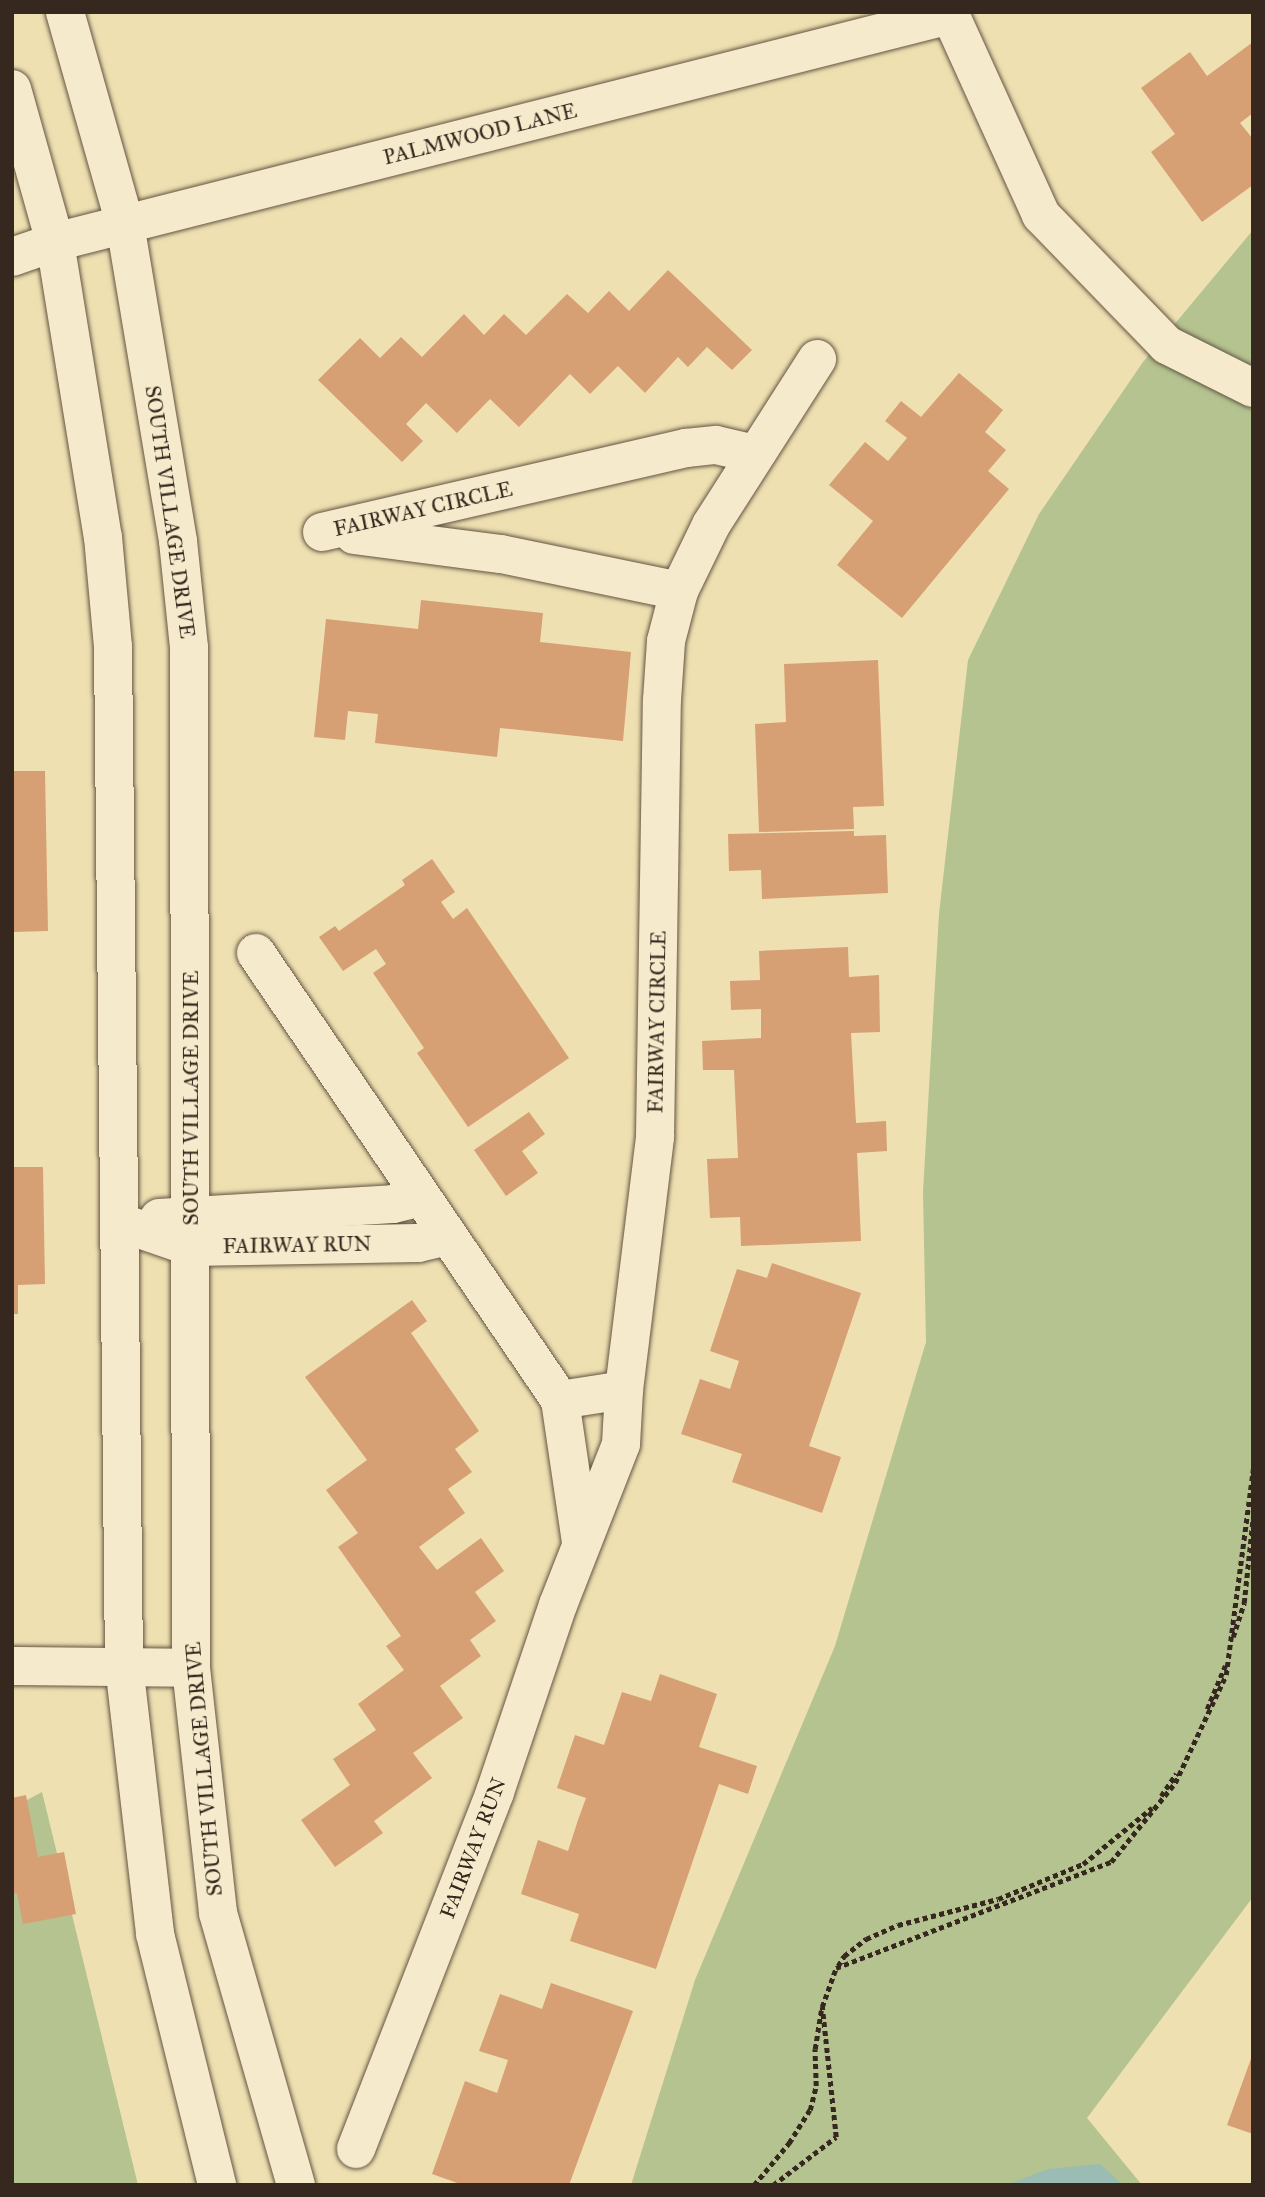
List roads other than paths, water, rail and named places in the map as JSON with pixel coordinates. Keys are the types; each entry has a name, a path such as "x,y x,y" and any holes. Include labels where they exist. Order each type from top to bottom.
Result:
{"street":[{"name":"SOUTH VILLAGE DRIVE","path":"65,12 125,224 178,541 189,648 191,1668 218,1913 296,2185"},
{"name":"PALMWOOD LANE","path":"12,257 55,242 950,14"},
{"path":"950,14 1041,215 1167,345 1253,388"},
{"path":"12,89 55,242 103,537 113,647 124,1665 155,1934 217,2185"},
{"name":"FAIRWAY CIRCLE","path":"624,1390 655,1137 662,700 666,641 679,591 711,525 817,359"},
{"name":"FAIRWAY CIRCLE","path":"679,591 501,554 413,540 322,532 686,449 716,446 755,454"},
{"name":"FAIRWAY RUN","path":"256,953 560,1401 581,1544"},
{"name":"FAIRWAY RUN","path":"191,1231 393,1204 421,1197"},
{"name":"FAIRWAY RUN","path":"119,1222 191,1231 418,1243 448,1236"},
{"path":"560,1401 624,1390"},
{"name":"FAIRWAY RUN","path":"356,2149 495,1792 581,1544 621,1444 624,1390"},
{"path":"12,1666 124,1665 191,1668"}],"water":[{"path":"1100,2164 1123,2185 1006,2185 1048,2169"}]}
